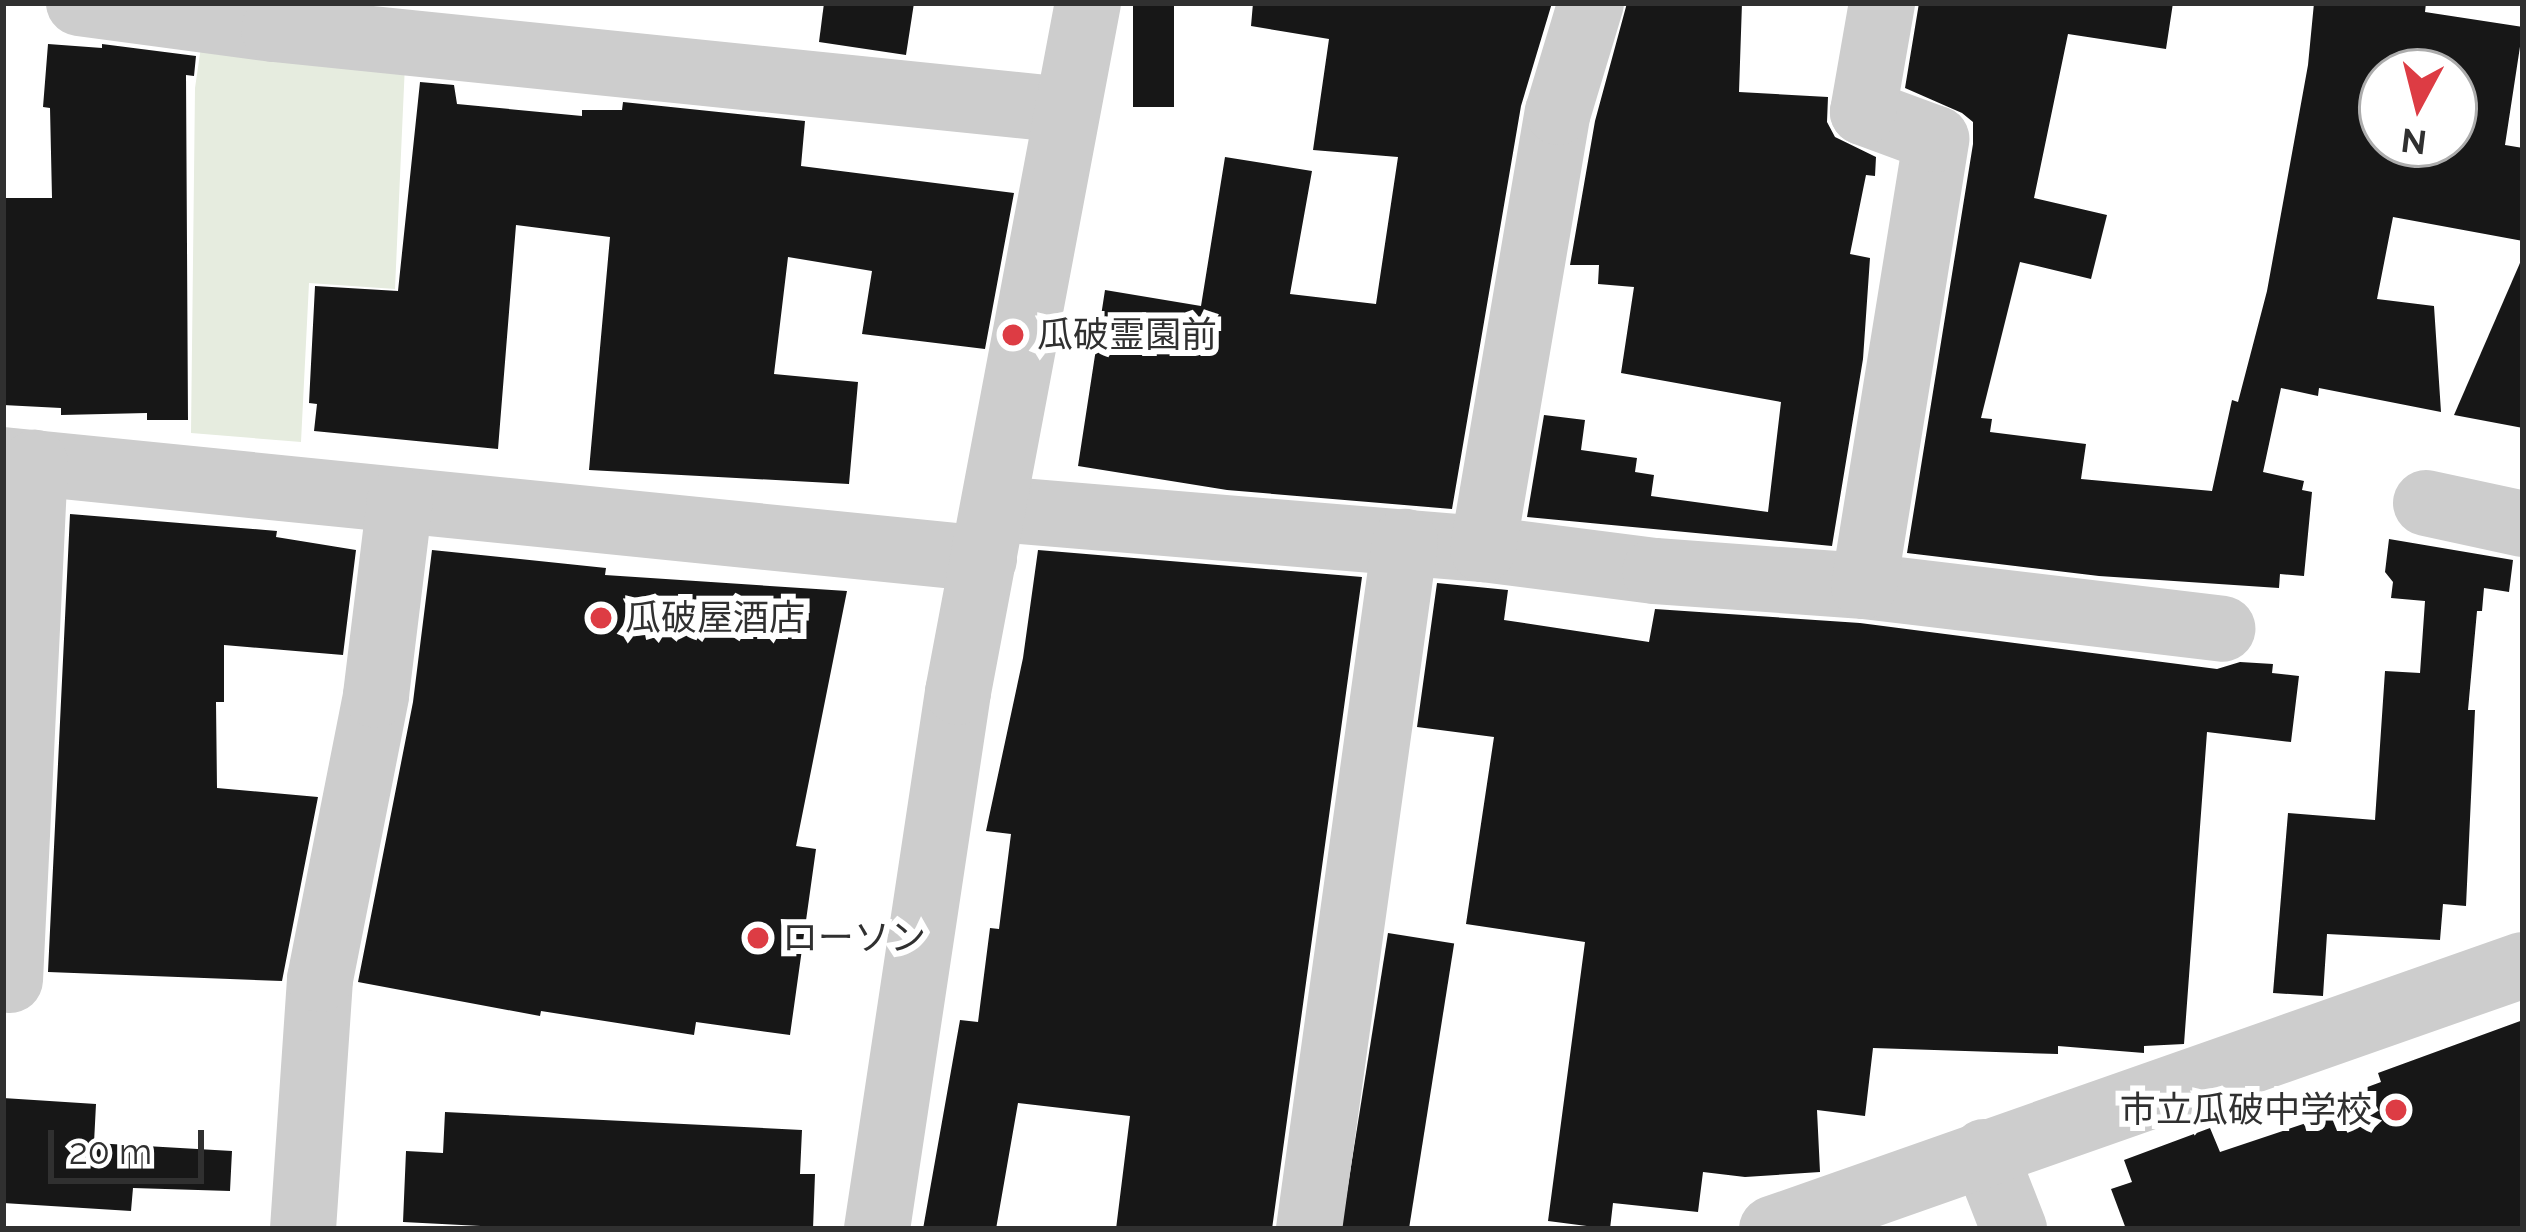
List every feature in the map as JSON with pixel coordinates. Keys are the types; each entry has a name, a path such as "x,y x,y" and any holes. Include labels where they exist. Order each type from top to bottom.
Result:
{"street":[{"path":"79,3 274,29 1066,110"},
{"path":"877,1229 912,977 1088,3"},
{"path":"1484,549 1558,112 1592,3"},
{"path":"1864,586 1936,139 1863,112 1882,3"},
{"path":"10,980 19,461 400,500 989,534 1405,542 1655,572 1864,586 2222,629"},
{"path":"303,1229 320,979 376,695 400,500"},
{"path":"2426,503 2523,524"},
{"path":"1309,1229 1405,542"},
{"path":"1772,1229 2523,965"},
{"path":"1984,1152 2014,1229"}],"shaded area":[{"path":"202,40 405,64 395,289 309,283 301,442 191,433 195,88"}],"building":[{"path":"824,3 914,3 906,55 819,42"},
{"path":"1133,3 1174,3 1174,107 1133,107"},
{"path":"1253,3 1552,3 1521,106 1452,509 1227,490 1078,466 1105,290 1201,306 1225,157 1312,171 1290,294 1376,304 1398,157 1313,150 1329,39 1251,26"},
{"path":"1627,3 1742,3 1739,92 1828,97 1827,122 1835,137 1876,157 1875,176 1866,175 1850,254 1870,258 1863,359 1832,546 1527,517 1544,415 1585,420 1581,450 1637,458 1635,472 1654,475 1651,496 1768,512 1781,402 1621,373 1634,287 1598,284 1599,265 1570,265 1595,121"},
{"path":"1919,3 2173,3 2166,49 2068,34 2034,198 2107,215 2091,279 2020,262 1981,418 1992,419 1990,432 2086,444 2081,479 2212,491 2232,400 2238,402 2267,291 2308,65 2314,3 2426,3 2425,12 2523,27 2505,145 2523,148 2523,241 2393,217 2377,299 2434,306 2441,412 2319,388 2318,396 2281,388 2263,472 2304,481 2302,490 2312,492 2304,576 2280,574 2279,588 2099,576 1907,553 1973,144 1973,122 1905,88"},
{"path":"48,44 102,48 102,44 196,56 194,76 186,75 188,420 147,420 147,413 61,415 61,408 3,405 3,198 52,198 50,108 43,107"},
{"path":"420,82 454,85 457,104 582,116 582,110 622,110 623,102 805,121 801,166 1014,193 985,349 862,334 872,271 788,257 774,374 858,382 849,484 589,470 610,237 516,225 498,449 314,431 317,404 309,403 315,286 398,291"},
{"path":"2523,256 2523,428 2454,415"},
{"path":"70,514 277,531 276,537 356,550 343,655 224,645 224,702 216,702 217,788 318,797 282,981 48,972"},
{"path":"2389,539 2513,560 2509,592 2484,588 2482,611 2477,611 2468,710 2475,710 2466,906 2443,904 2440,940 2327,934 2323,996 2273,993 2288,813 2375,820 2385,671 2420,673 2425,601 2391,598 2393,582 2385,572"},
{"path":"432,550 606,568 605,575 847,591 796,846 816,849 790,1035 696,1022 694,1035 541,1011 540,1016 358,982 413,702"},
{"path":"1038,550 1362,577 1272,1229 1116,1229 1130,1116 1018,1103 996,1229 923,1229 960,1020 978,1022 990,928 999,929 1011,834 986,831 1023,658"},
{"path":"1437,583 1508,590 1504,620 1649,642 1655,609 1860,623 2217,669 2240,662 2273,664 2272,673 2299,676 2291,742 2207,732 2184,1044 2144,1046 2144,1053 2058,1046 2058,1054 1873,1048 1865,1116 1817,1110 1820,1172 1745,1177 1703,1172 1698,1212 1613,1203 1610,1229 1548,1221 1585,942 1466,924 1494,737 1417,727"},
{"path":"1388,933 1454,943 1409,1229 1342,1226"},
{"name":"市立瓜破中学校","path":"2523,1020 2523,1229 2126,1229 2111,1189 2132,1182 2124,1160 2210,1128 2220,1152 2348,1109 2343,1096 2381,1082 2378,1073"},
{"path":"3,1098 96,1104 94,1143 232,1151 230,1191 133,1188 131,1211 3,1203"},
{"path":"445,1112 802,1130 800,1174 815,1174 813,1229 541,1229 403,1222 406,1151 443,1153"}],"place":[{"name":"瓜破霊園前","path":"1013,335"},
{"name":"瓜破屋酒店","path":"601,618"},
{"name":"ローソン","path":"758,938"},
{"name":"市立瓜破中学校","path":"2396,1110"}]}
